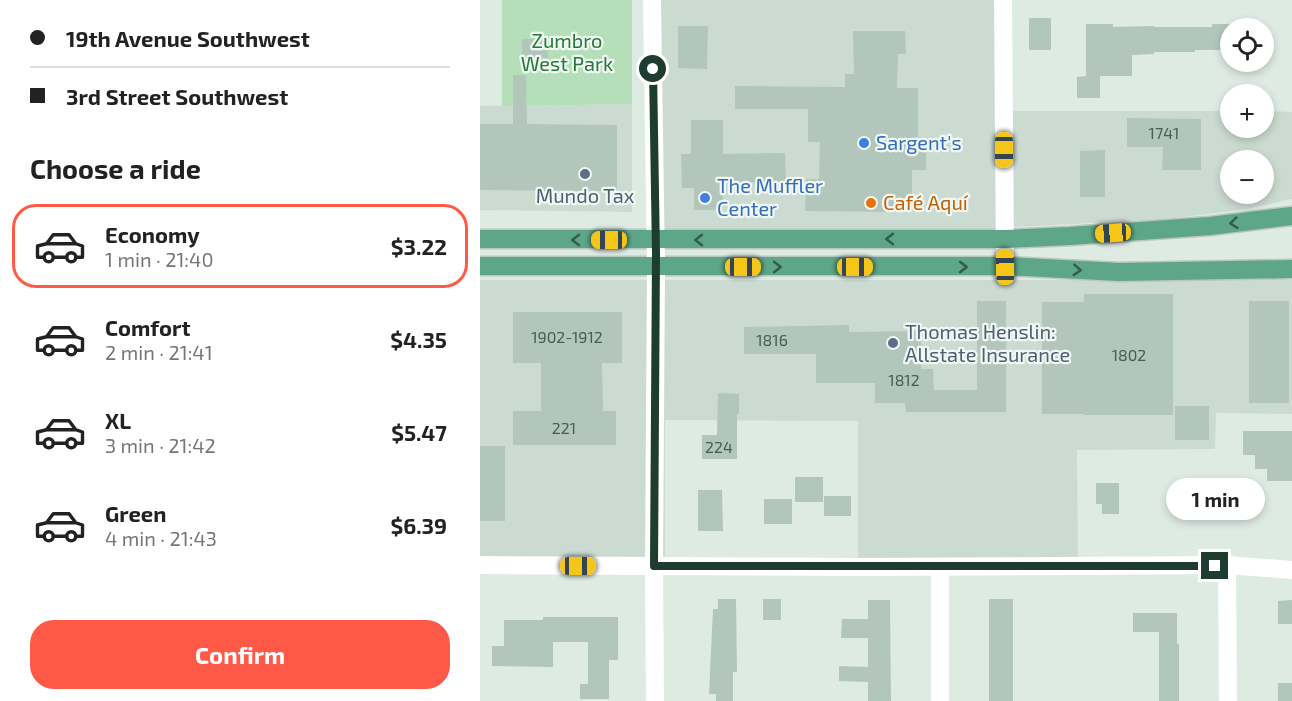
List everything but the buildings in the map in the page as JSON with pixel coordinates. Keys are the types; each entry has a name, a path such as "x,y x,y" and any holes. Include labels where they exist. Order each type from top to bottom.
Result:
{"main road":[{"path":"480,239 1005,239 1210,226 1292,216"},
{"path":"480,266 1005,267 1119,272 1292,269"}],"street":[{"path":"652,0 656,240 655,701"},
{"path":"1003,0 1005,267"},
{"path":"480,565 940,567 1227,565 1292,570"},
{"path":"1227,565 1228,701"},
{"path":"940,567 940,701"}],"shaded area":[{"path":"660,0 998,0 1000,230 663,233"},
{"path":"632,104 632,212 480,210 480,106"},
{"path":"1013,111 1220,111 1220,138 1274,138 1274,111 1292,112 1292,199 1274,203 1274,150 1220,150 1220,204 1270,204 1167,219 1014,227"},
{"path":"480,280 1292,280 1292,414 1216,413 1215,449 1077,450 1078,566 858,567 858,421 665,420 665,566 480,565"}],"green space":[{"name":"Zumbro West Park","path":"502,0 632,0 632,104 502,106"}],"place":[{"name":"Sargent's","path":"864,143"},
{"name":"Mundo Tax","path":"585,174"},
{"name":"The Muffler Center","path":"705,198"},
{"name":"Café Aquí","path":"871,203"},
{"name":"Thomas Henslin: Allstate Insurance","path":"893,343"}],"route":[{"path":"653,69 656,254 654,566 1215,566"}]}
